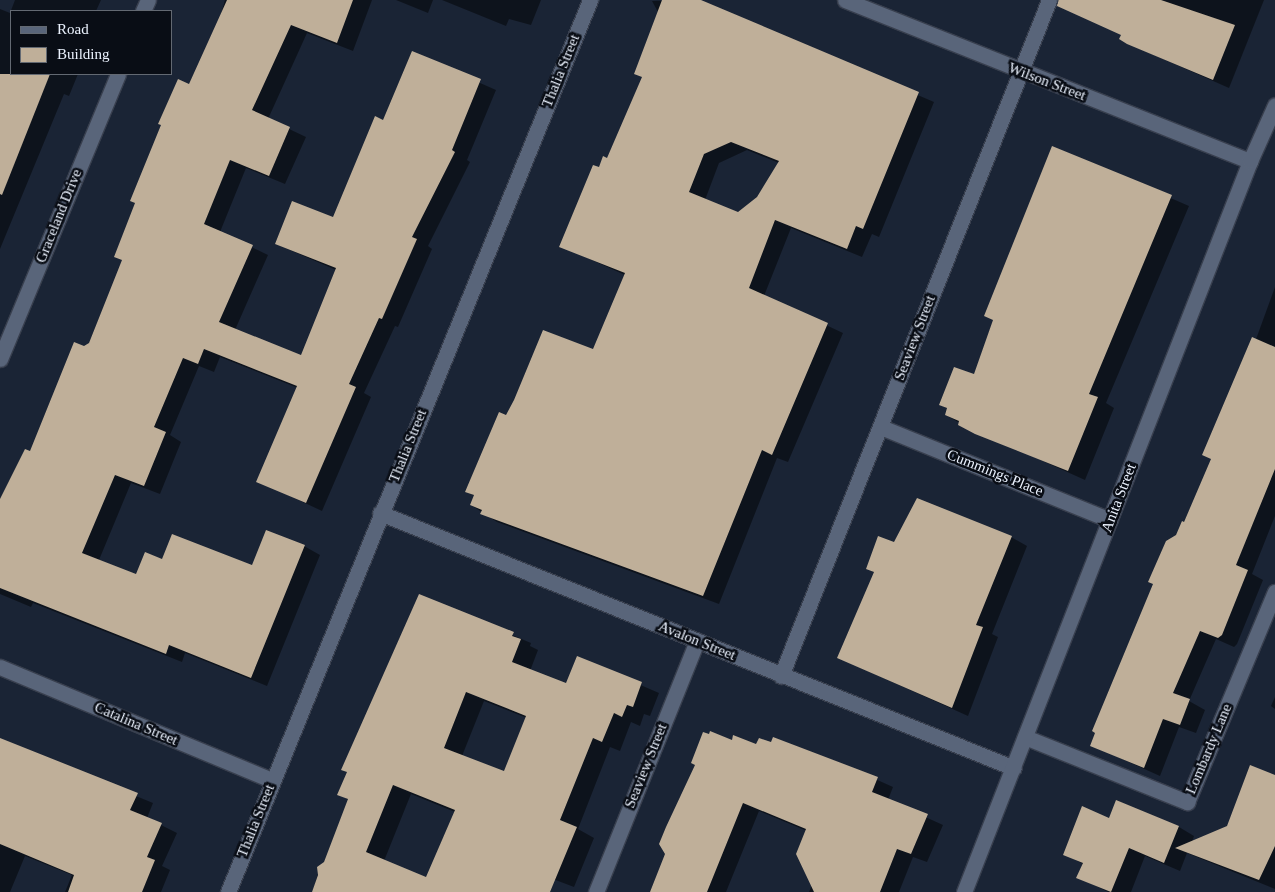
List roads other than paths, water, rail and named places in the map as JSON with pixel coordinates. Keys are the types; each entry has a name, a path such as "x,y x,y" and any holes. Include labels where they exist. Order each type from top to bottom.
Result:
{"street":[{"name":"Thalia Street","path":"228,892 380,513 590,0"},
{"name":"Wilson Street","path":"845,0 1019,71 1250,161"},
{"name":"Seaview Street","path":"781,676 881,427 1019,71 1049,0"},
{"name":"Graceland Drive","path":"0,359 118,75"},
{"name":"Anita Street","path":"964,892 1250,161 1275,105"},
{"name":"Cummings Place","path":"881,427 1110,520"},
{"name":"Avalon Street","path":"380,513 781,676 1014,768"},
{"name":"Lombardy Lane","path":"1025,737 1187,802 1275,592"},
{"name":"Seaview Street","path":"596,892 697,641"},
{"name":"Catalina Street","path":"0,667 272,780"}]}
